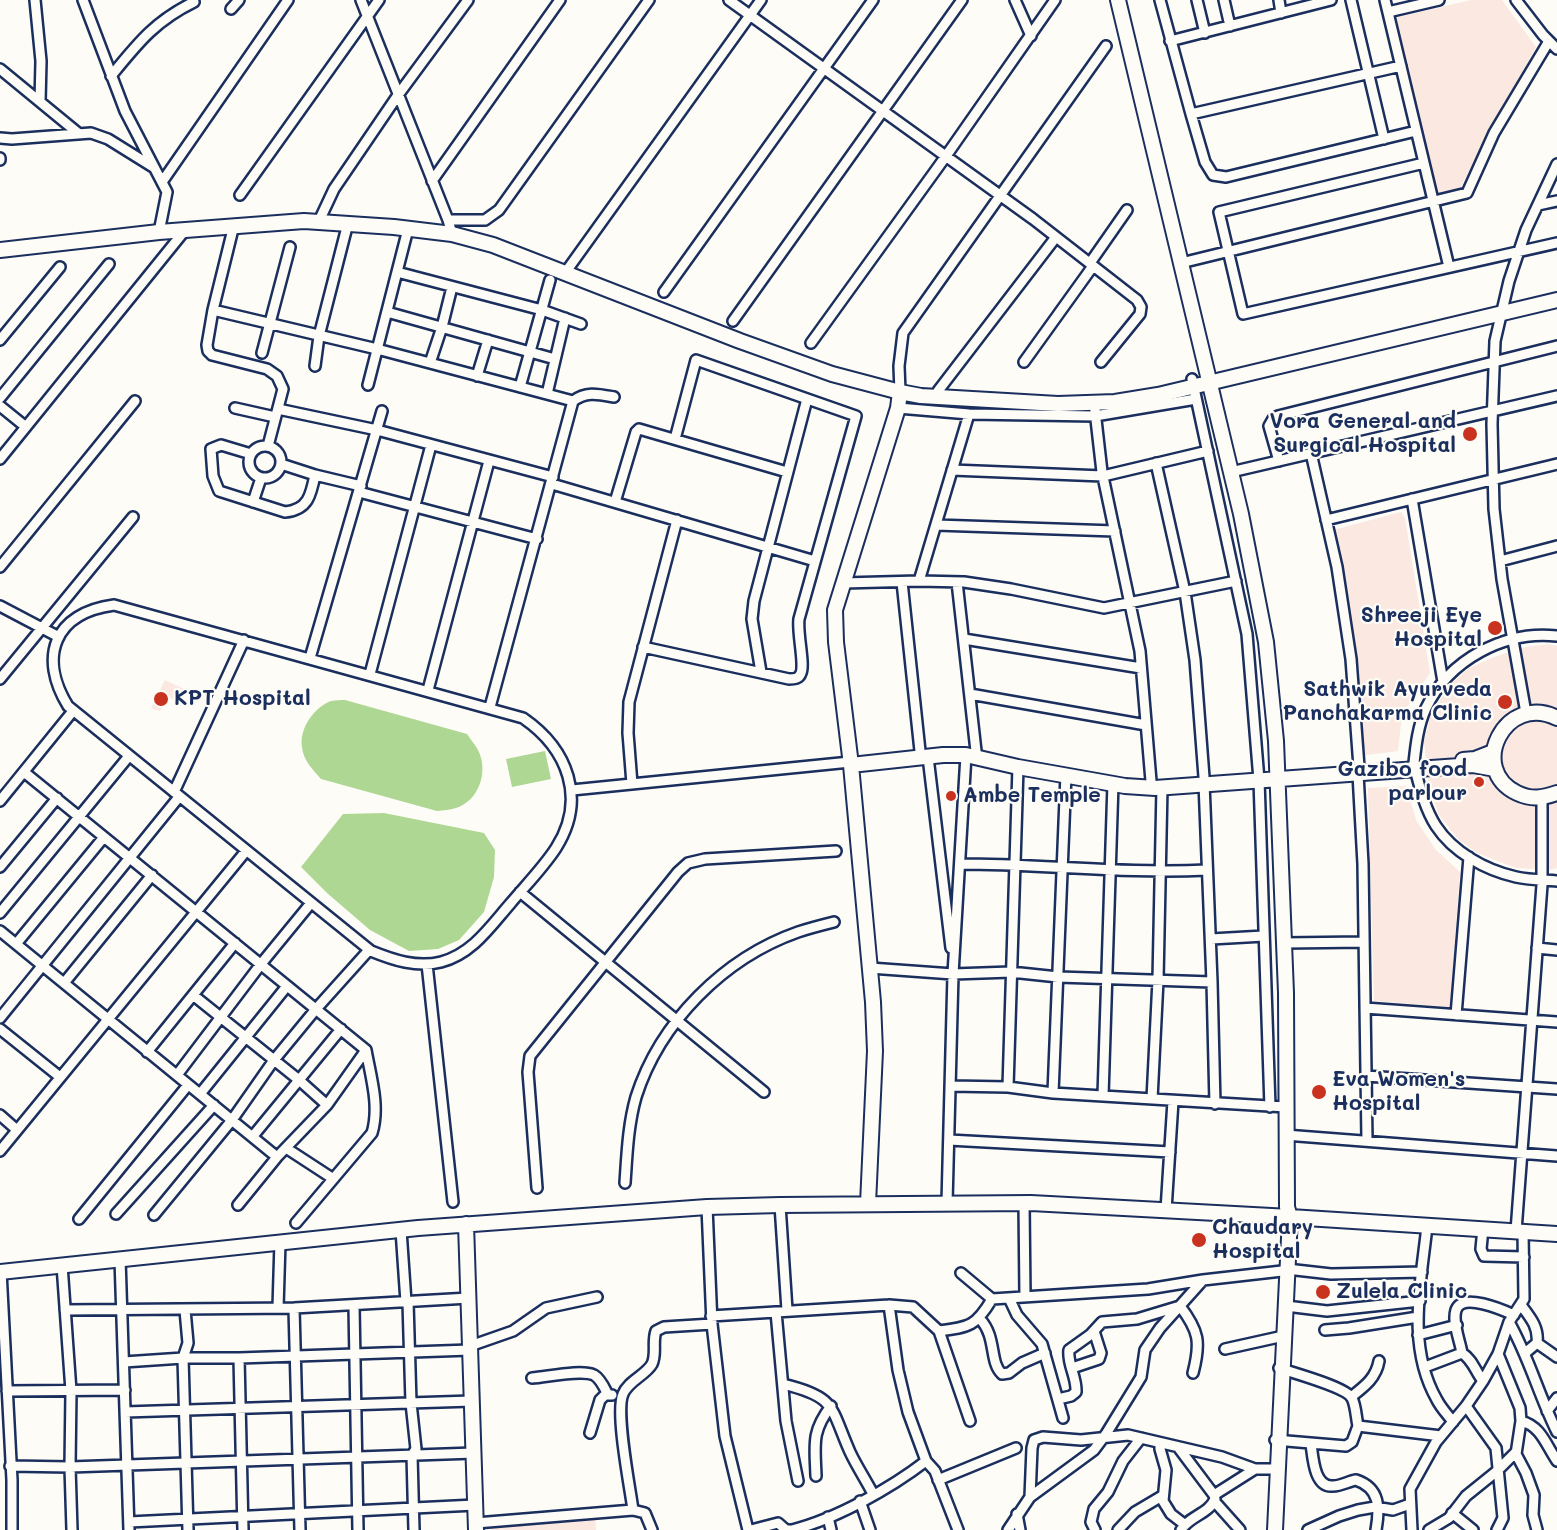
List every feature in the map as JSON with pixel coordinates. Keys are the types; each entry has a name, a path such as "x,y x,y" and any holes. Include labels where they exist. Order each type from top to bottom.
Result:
{"street":[{"path":"35,0 41,61 40,102"},
{"path":"83,0 125,111 167,192 159,232"},
{"path":"231,9 239,0"},
{"path":"162,182 288,0"},
{"path":"361,0 452,234"},
{"path":"240,195 379,0"},
{"path":"319,221 334,189 398,95 468,0"},
{"path":"432,181 560,0"},
{"path":"448,220 485,220 499,210 649,0"},
{"path":"729,0 946,156 1137,300 1141,307 1140,314 1101,362"},
{"path":"565,273 761,0"},
{"path":"664,292 873,0"},
{"path":"733,321 962,0"},
{"path":"1015,0 1031,36"},
{"path":"811,342 1056,0"},
{"path":"1118,0 1231,472 1266,642 1277,776 1286,993 1287,1214 1279,1337 1280,1368"},
{"path":"1160,0 1208,170 1219,177 1416,131"},
{"path":"1197,0 1205,33"},
{"path":"1224,0 1230,26"},
{"path":"1279,0 1281,13"},
{"path":"1170,41 1281,13 1309,3 1331,0"},
{"path":"1351,0 1384,139"},
{"path":"1385,0 1449,267"},
{"path":"1388,12 1439,0"},
{"path":"1516,0 1557,49"},
{"path":"111,76 148,32 172,12 194,2"},
{"path":"1181,263 1467,193 1494,133 1549,41"},
{"path":"868,1204 875,1051 870,968 835,610 898,408 903,333 1106,46"},
{"path":"1191,114 1401,66"},
{"path":"0,69 78,133"},
{"path":"0,138 91,133 108,139 154,168"},
{"path":"1424,163 1219,212 1242,314 1557,243"},
{"path":"1526,713 1500,561 1494,509 1495,342 1519,251 1557,164"},
{"path":"1538,205 1557,201"},
{"path":"1024,362 1127,210"},
{"path":"0,250 234,225 319,221 452,234 493,245 832,374 921,396 992,402 1058,404 1095,409"},
{"path":"315,366 319,336 348,223"},
{"path":"234,225 213,310 207,345 210,353 267,369 277,376 283,389 268,446"},
{"path":"368,385 408,229"},
{"path":"0,459 186,230"},
{"path":"938,391 1056,237"},
{"path":"262,352 290,247"},
{"path":"0,398 109,264"},
{"path":"0,340 60,267"},
{"path":"397,272 542,310 581,324"},
{"path":"520,387 550,280"},
{"path":"430,363 452,287"},
{"path":"1503,309 1557,292"},
{"path":"898,408 969,414 1095,409 1115,402 1194,388 1209,379 1503,309 1557,300"},
{"path":"213,310 377,349 573,401"},
{"path":"387,312 555,359"},
{"path":"547,394 565,318"},
{"path":"477,376 488,340"},
{"path":"1279,461 1269,426 1278,416 1557,346"},
{"path":"643,647 794,679 801,674 797,629 799,619 856,416 696,360 675,439"},
{"path":"900,392 921,390 1069,396 1155,388 1194,388"},
{"path":"1194,388 1247,634 1259,776 1270,1107"},
{"path":"490,707 573,401 589,393 614,397"},
{"path":"1231,472 1557,396"},
{"path":"761,672 752,620 754,601 807,399"},
{"path":"0,567 135,401"},
{"path":"0,406 26,427"},
{"path":"235,408 377,430 489,461 615,502 815,561"},
{"path":"1095,409 1103,476 1141,668 1146,725 1157,784 1160,872 1158,980 1152,1099"},
{"path":"310,658 382,411"},
{"path":"919,581 969,414"},
{"path":"615,502 637,430 641,429 787,472"},
{"path":"251,454 220,445 211,449 213,476 219,491 285,512 293,511 307,502 315,475"},
{"path":"370,674 431,445"},
{"path":"260,446 272,447 280,457 279,470 270,478 261,478 249,467 251,454 260,446"},
{"path":"952,470 1103,476 1208,451"},
{"path":"1311,453 1337,567 1352,659 1364,942 1367,1141"},
{"path":"428,690 489,461"},
{"path":"1156,463 1185,592 1195,660 1204,780 1215,1104"},
{"path":"281,464 414,506 537,538"},
{"path":"1326,520 1557,464"},
{"path":"253,502 261,478"},
{"path":"1412,499 1443,682"},
{"path":"0,679 133,517"},
{"path":"632,784 627,733 629,702 677,520"},
{"path":"936,525 1114,531"},
{"path":"1500,561 1557,546"},
{"path":"843,583 957,582 1011,589 1104,608 1236,581"},
{"path":"902,582 954,974"},
{"path":"947,1203 954,974 960,864 971,753 970,694 957,582"},
{"path":"114,605 310,658 523,718 550,740 566,768 572,790 572,807 567,825 556,847 520,892 466,951 442,962 427,964 394,961 369,950 73,711 57,688 53,673 54,649 63,628 75,617 97,608 114,605"},
{"path":"0,606 59,637"},
{"path":"1557,630 1513,639 1478,652 1458,666 1443,682 1427,708 1418,732 1415,766 1422,797 1436,826 1453,846 1481,866 1516,878 1557,881"},
{"path":"1541,634 1557,636"},
{"path":"964,639 1141,668"},
{"path":"0,1018 130,858 177,794 244,640"},
{"path":"970,694 1146,725"},
{"path":"0,801 73,711"},
{"path":"1557,718 1548,714 1526,713 1514,718 1502,729 1493,752 1498,776 1510,790 1527,798 1542,798 1557,793"},
{"path":"572,790 924,754 944,749 1157,784"},
{"path":"971,753 1018,767 1113,783 1157,784 1415,766 1475,759 1493,752"},
{"path":"0,913 129,756"},
{"path":"1415,766 1473,765 1495,769"},
{"path":"1008,1087 1018,767"},
{"path":"24,772 366,1050 376,1106 376,1120 372,1133 296,1223"},
{"path":"1053,1093 1066,774"},
{"path":"1103,1096 1113,783"},
{"path":"0,867 57,798"},
{"path":"1412,1530 1410,1489 1436,1442 1484,1381 1498,1354 1511,1319 1521,1305 1525,1289 1524,1257 1519,1231 1522,1153 1542,880 1542,798"},
{"path":"16,944 104,837"},
{"path":"0,1151 246,850"},
{"path":"537,1188 528,1072 530,1056 678,872 688,863 705,859 836,850"},
{"path":"1456,1015 1469,857"},
{"path":"960,864 1015,864 1160,872 1207,870"},
{"path":"64,984 152,875"},
{"path":"1542,880 1557,876"},
{"path":"520,892 764,1092"},
{"path":"177,1075 261,964 311,903"},
{"path":"625,1183 627,1139 636,1097 654,1054 676,1020 700,994 733,967 764,948 798,932 834,922"},
{"path":"0,931 277,1157"},
{"path":"1210,939 1264,936"},
{"path":"1284,943 1364,942"},
{"path":"147,1052 235,943"},
{"path":"1537,948 1557,950"},
{"path":"154,1215 232,1120 274,1060 369,950"},
{"path":"427,964 453,1202"},
{"path":"870,968 954,974 1011,972 1058,977 1212,982"},
{"path":"200,1094 287,986"},
{"path":"193,994 327,1105"},
{"path":"1365,1008 1557,1022"},
{"path":"0,1029 60,1077"},
{"path":"253,1136 341,1029"},
{"path":"238,1205 277,1157 327,1105 366,1050"},
{"path":"1366,1076 1557,1089"},
{"path":"79,1219 188,1085"},
{"path":"950,1086 1008,1087 1053,1093 1286,1107"},
{"path":"1166,1210 1173,1101"},
{"path":"116,1214 214,1105"},
{"path":"0,1115 17,1130"},
{"path":"1286,1135 1557,1156"},
{"path":"949,1140 1170,1152"},
{"path":"286,1148 332,1178"},
{"path":"1024,1203 1025,1297"},
{"path":"12,1530 1,1271 466,1224 706,1207 780,1205 1024,1203 1287,1214 1557,1234"},
{"path":"780,1205 787,1310"},
{"path":"706,1207 712,1320 725,1436 749,1530 778,1523 786,1530 791,1530 828,1517 900,1481 926,1461"},
{"path":"466,1224 476,1526 633,1510 645,1513 652,1530"},
{"path":"1427,1226 1418,1317 1419,1350 1437,1399 1453,1422"},
{"path":"1483,1228 1481,1250 1484,1256 1524,1257"},
{"path":"401,1230 410,1352 411,1403 416,1449 412,1455 414,1530"},
{"path":"278,1308 280,1242"},
{"path":"120,1259 129,1526 188,1519 475,1505"},
{"path":"62,1265 71,1391 72,1530"},
{"path":"1275,1530 1280,1368 1286,1306 1285,1270"},
{"path":"961,1273 992,1299 1148,1289 1285,1270 1331,1274 1422,1272"},
{"path":"1008,1530 1030,1497 1094,1450 1141,1377 1145,1350 1160,1328 1203,1280"},
{"path":"124,1362 470,1348 513,1331 546,1308 597,1297"},
{"path":"65,1311 294,1308 469,1298"},
{"path":"1009,1298 1017,1315 1042,1344 1063,1418"},
{"path":"939,1331 961,1328 980,1319 992,1299"},
{"path":"1286,1306 1327,1311 1420,1301"},
{"path":"1484,1381 1475,1371 1470,1358 1462,1353 1456,1308 1465,1303 1478,1302 1511,1319 1557,1432 1544,1439"},
{"path":"889,1305 898,1371 908,1412 926,1461 938,1479 958,1530"},
{"path":"633,1510 622,1435 621,1402 623,1394 651,1366 654,1359 656,1332 664,1327 787,1310 889,1305 913,1307 939,1331 970,1421"},
{"path":"1521,1305 1533,1321 1538,1337 1537,1343 1525,1353"},
{"path":"354,1306 353,1354 358,1530"},
{"path":"1058,1399 1071,1396 1076,1392 1068,1356 1070,1350 1102,1322 1137,1318 1180,1306"},
{"path":"1180,1306 1194,1324 1197,1334 1198,1344 1193,1373"},
{"path":"294,1308 300,1530"},
{"path":"185,1310 188,1343 183,1358 188,1530"},
{"path":"776,1312 786,1420 798,1481"},
{"path":"1325,1330 1418,1317"},
{"path":"980,1319 988,1328 996,1365 1002,1374 1009,1373 1022,1363 1045,1353"},
{"path":"1418,1335 1457,1325"},
{"path":"1072,1368 1099,1359 1101,1353 1094,1331"},
{"path":"1225,1349 1279,1337"},
{"path":"1537,1343 1557,1357"},
{"path":"1425,1367 1462,1353"},
{"path":"1498,1354 1520,1408 1521,1421 1516,1452 1534,1495 1533,1515 1537,1530"},
{"path":"239,1358 243,1530"},
{"path":"1352,1397 1372,1379 1379,1361"},
{"path":"1277,1440 1346,1446 1352,1442 1358,1426 1352,1397 1334,1386 1280,1368"},
{"path":"532,1378 579,1373 594,1375 608,1395"},
{"path":"783,1384 809,1390 831,1406 851,1453 873,1494"},
{"path":"7,1391 125,1390"},
{"path":"590,1433 603,1396 623,1394"},
{"path":"1547,1411 1557,1398"},
{"path":"125,1412 472,1401"},
{"path":"816,1476 816,1430 831,1406"},
{"path":"1466,1406 1496,1448 1503,1518 1497,1530"},
{"path":"1521,1421 1533,1426 1557,1461"},
{"path":"1358,1426 1441,1436"},
{"path":"1030,1497 1032,1448 1034,1440 1043,1437 1082,1440 1128,1435 1222,1457 1255,1469 1273,1468"},
{"path":"1095,1530 1091,1522 1094,1509 1108,1492 1123,1461 1141,1438"},
{"path":"1270,1530 1273,1468 1277,1440"},
{"path":"1160,1443 1166,1470 1161,1496 1164,1505 1183,1527 1255,1469"},
{"path":"1311,1444 1315,1470 1326,1486 1356,1480 1374,1492 1378,1508 1376,1530"},
{"path":"1178,1447 1240,1530"},
{"path":"938,1479 1016,1448"},
{"path":"1429,1530 1449,1518 1466,1496 1516,1452"},
{"path":"10,1466 70,1467 474,1453"},
{"path":"1118,1530 1136,1512 1161,1496"},
{"path":"860,1501 870,1530"},
{"path":"1308,1530 1358,1510 1393,1509 1410,1504"},
{"path":"1452,1513 1473,1530"},
{"path":"1017,1514 1020,1530"},
{"path":"828,1517 831,1530"}],"shaded area":[{"path":"1471,0 1502,0 1536,47 1460,188 1438,194 1395,18"},
{"path":"1401,512 1405,518 1430,673 1402,715 1398,751 1359,756 1333,530"},
{"path":"1548,644 1557,646 1557,868 1549,870 1516,868 1477,853 1457,838 1439,815 1429,786 1424,742 1431,714 1449,686 1469,668 1526,647"},
{"name":"KPT Hospital","path":"165,680 186,690 178,703 168,696 160,711 151,708"},
{"path":"1406,786 1416,820 1436,850 1460,872 1450,1007 1374,1001 1368,788"},
{"path":"595,1515 596,1530 491,1530 491,1526"}],"green space":[{"path":"345,700 467,734 477,748 482,767 480,784 471,799 454,809 437,811 321,779 304,756 302,740 305,726 314,713 325,704"},
{"path":"545,751 551,779 512,787 506,759"},
{"path":"384,813 484,833 495,850 494,877 484,912 459,940 438,949 409,951 370,930 301,867 343,814"}],"place":[{"name":"Vora General and Surgical Hospital","path":"1470,434"},
{"name":"Shreeji Eye Hospital","path":"1495,628"},
{"name":"KPT Hospital","path":"161,699"},
{"name":"Sathwik Ayurveda Panchakarma Clinic","path":"1505,702"},
{"name":"Gazibo food parlour","path":"1479,782"},
{"name":"Ambe Temple","path":"951,796"},
{"name":"Eva Women's Hospital","path":"1319,1092"},
{"name":"Chaudary Hospital","path":"1199,1240"},
{"name":"Zulela Clinic","path":"1323,1292"}]}
